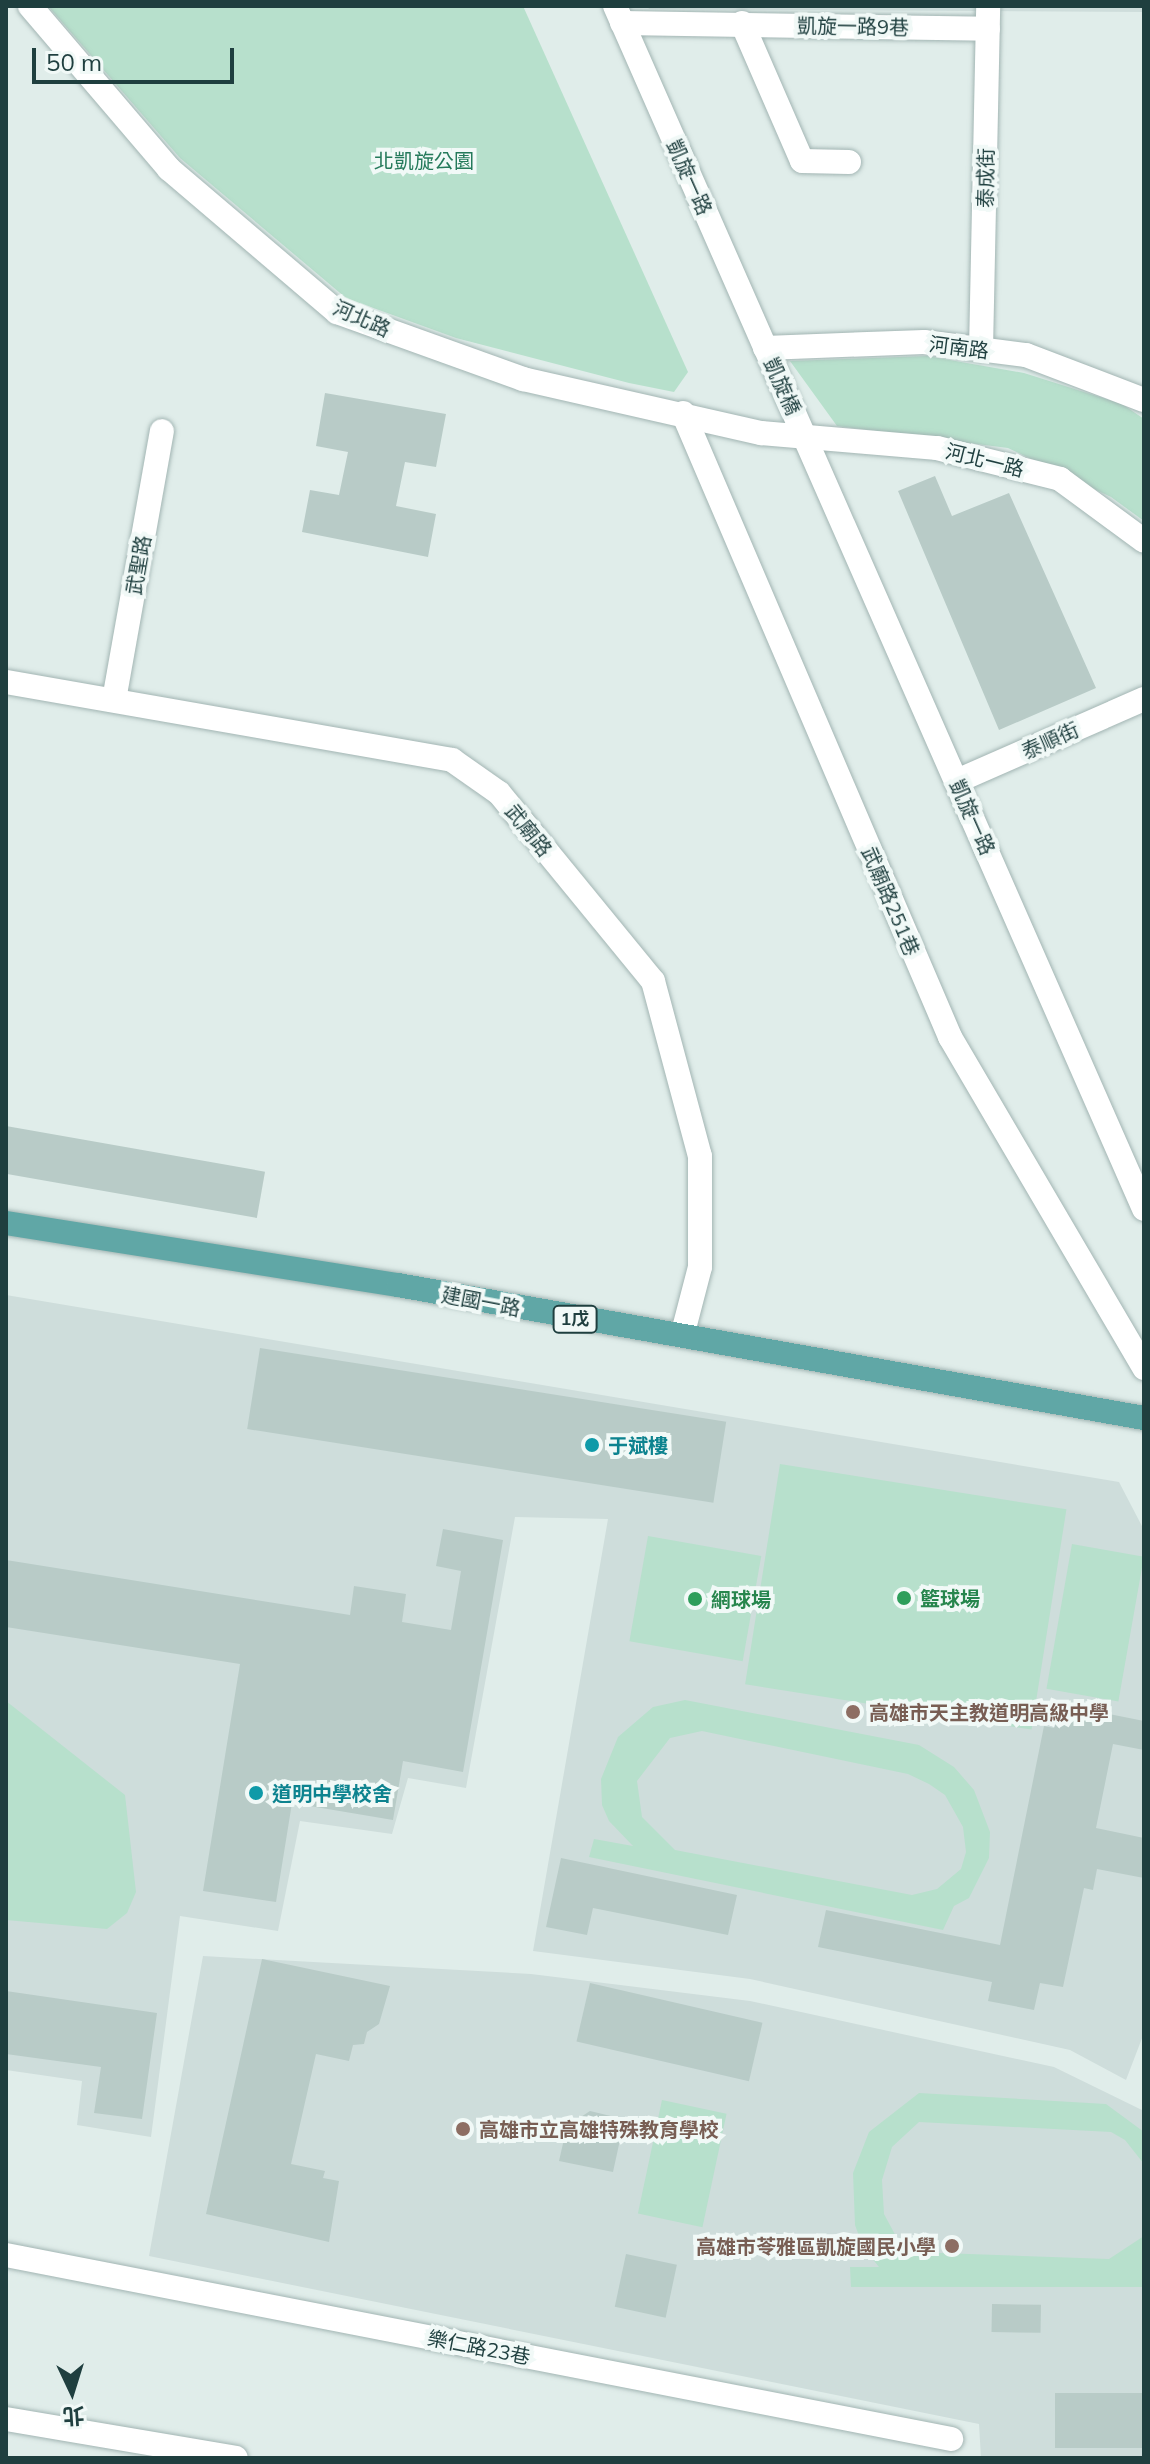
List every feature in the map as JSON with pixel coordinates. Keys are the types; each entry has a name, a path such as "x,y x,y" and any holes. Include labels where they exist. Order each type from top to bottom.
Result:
{"main road":[{"name":"建國一路","path":"6,1223 682,1336 1144,1418"}],"street":[{"name":"河北路","path":"30,6 169,169 337,312 523,379 761,433 802,431"},
{"name":"凱旋一路9巷","path":"618,15 742,23 988,17"},
{"name":"凱旋一路","path":"618,15 765,348"},
{"name":"泰成街","path":"981,350 988,17"},
{"path":"742,23 802,161 849,162"},
{"name":"河南路","path":"765,348 924,342 1026,355 1144,400"},
{"name":"凱旋橋","path":"765,348 802,431"},
{"name":"武廟路251巷","path":"683,413 950,1037 1144,1368"},
{"name":"武聖路","path":"114,700 162,431"},
{"name":"凱旋一路","path":"802,431 1144,1209"},
{"name":"河北一路","path":"802,431 937,448 1060,479 1144,541"},
{"name":"武廟路","path":"6,682 452,760 499,793 653,981 700,1156 700,1267 682,1336"},
{"name":"泰順街","path":"957,781 1144,699"},
{"name":"樂仁路23巷","path":"6,2255 951,2439"},
{"path":"6,2419 236,2458"}],"shaded area":[{"path":"647,6 1144,6 1144,12 649,9"},
{"name":"高雄市天主教道明高級中學","path":"6,1295 1119,1482 1144,1530 1144,2033 1126,2080 1070,2050 750,1979 533,1951 608,1519 515,1517 466,1788 408,1778 392,1834 300,1821 278,1931 180,1916 151,2137 77,2125 82,2081 6,2070"},
{"path":"203,1956 531,1974 750,2001 1054,2067 1144,2111 1144,2458 981,2458 979,2424 149,2256"}],"green space":[{"name":"北凱旋公園","path":"48,6 523,6 688,372 674,392 629,383 456,338 346,298 180,158"},
{"path":"927,356 1024,373 1122,404 1144,419 1144,521 1111,497 1008,448 837,426 790,361"},
{"name":"籃球場","path":"780,1464 1066,1509 1032,1730 745,1684"},
{"name":"網球場","path":"648,1536 761,1556 743,1661 629,1641"},
{"path":"1072,1544 1144,1557 1118,1701 1046,1689"},
{"path":"685,1700 919,1745 954,1767 974,1790 990,1832 989,1858 969,1898 954,1906 943,1930 589,1857 594,1839 633,1846 609,1821 602,1805 601,1779 618,1737 653,1707","holes":["702,1731 908,1774 945,1795 963,1827 966,1852 961,1869 937,1889 912,1895 675,1850 642,1817 637,1781 670,1738"]},
{"path":"6,1701 125,1795 136,1892 127,1913 107,1929 6,1920"},
{"path":"919,2093 1106,2104 1144,2132 1144,2164 1125,2140 1111,2132 919,2122 892,2147 882,2180 884,2214 898,2240 914,2252 1109,2259 1144,2236 1144,2287 851,2287 850,2267 879,2267 863,2247 855,2225 853,2173 869,2132"},
{"path":"662,2100 727,2114 702,2227 638,2213"}],"building":[{"path":"325,393 446,414 436,467 405,462 396,506 436,514 428,557 302,532 310,490 339,495 348,452 316,446"},
{"path":"935,476 952,516 1009,493 1096,688 999,730 898,491"},
{"path":"6,1126 265,1172 257,1218 6,1174"},
{"path":"260,1348 726,1422 713,1503 247,1429"},
{"path":"443,1529 503,1540 463,1772 403,1761 393,1820 292,1803 276,1902 203,1891 240,1664 6,1627 6,1560 350,1615 354,1586 406,1594 402,1622 451,1630 461,1571 436,1566"},
{"path":"1059,1704 1144,1721 1144,1750 1113,1744 1096,1828 1144,1838 1144,1878 1097,1869 1093,1890 1084,1888 1063,1987 1040,1983 1034,2010 988,2001 992,1982 818,1947 826,1910 1000,1945 1044,1726 1054,1728"},
{"path":"561,1858 737,1895 728,1935 593,1908 587,1935 546,1927"},
{"path":"262,1959 390,1986 379,2024 367,2032 364,2044 353,2045 349,2061 316,2054 291,2164 325,2171 323,2178 339,2181 329,2242 206,2214"},
{"path":"590,1983 762,2023 749,2081 577,2041"},
{"path":"6,1991 157,2013 142,2119 94,2113 101,2067 6,2054"},
{"path":"590,2111 619,2118 623,2126 613,2172 559,2161 567,2126"},
{"path":"626,2254 677,2265 666,2318 615,2307"},
{"path":"992,2304 1041,2305 1041,2333 992,2332"},
{"path":"1055,2393 1144,2393 1144,2448 1055,2448"}],"place":[{"name":"于斌樓","path":"592,1445"},
{"name":"籃球場","path":"904,1598"},
{"name":"網球場","path":"695,1599"},
{"name":"高雄市天主教道明高級中學","path":"853,1712"},
{"name":"道明中學校舍","path":"256,1793"},
{"name":"高雄市立高雄特殊教育學校","path":"463,2129"},
{"name":"高雄市苓雅區凱旋國民小學","path":"952,2246"}]}
